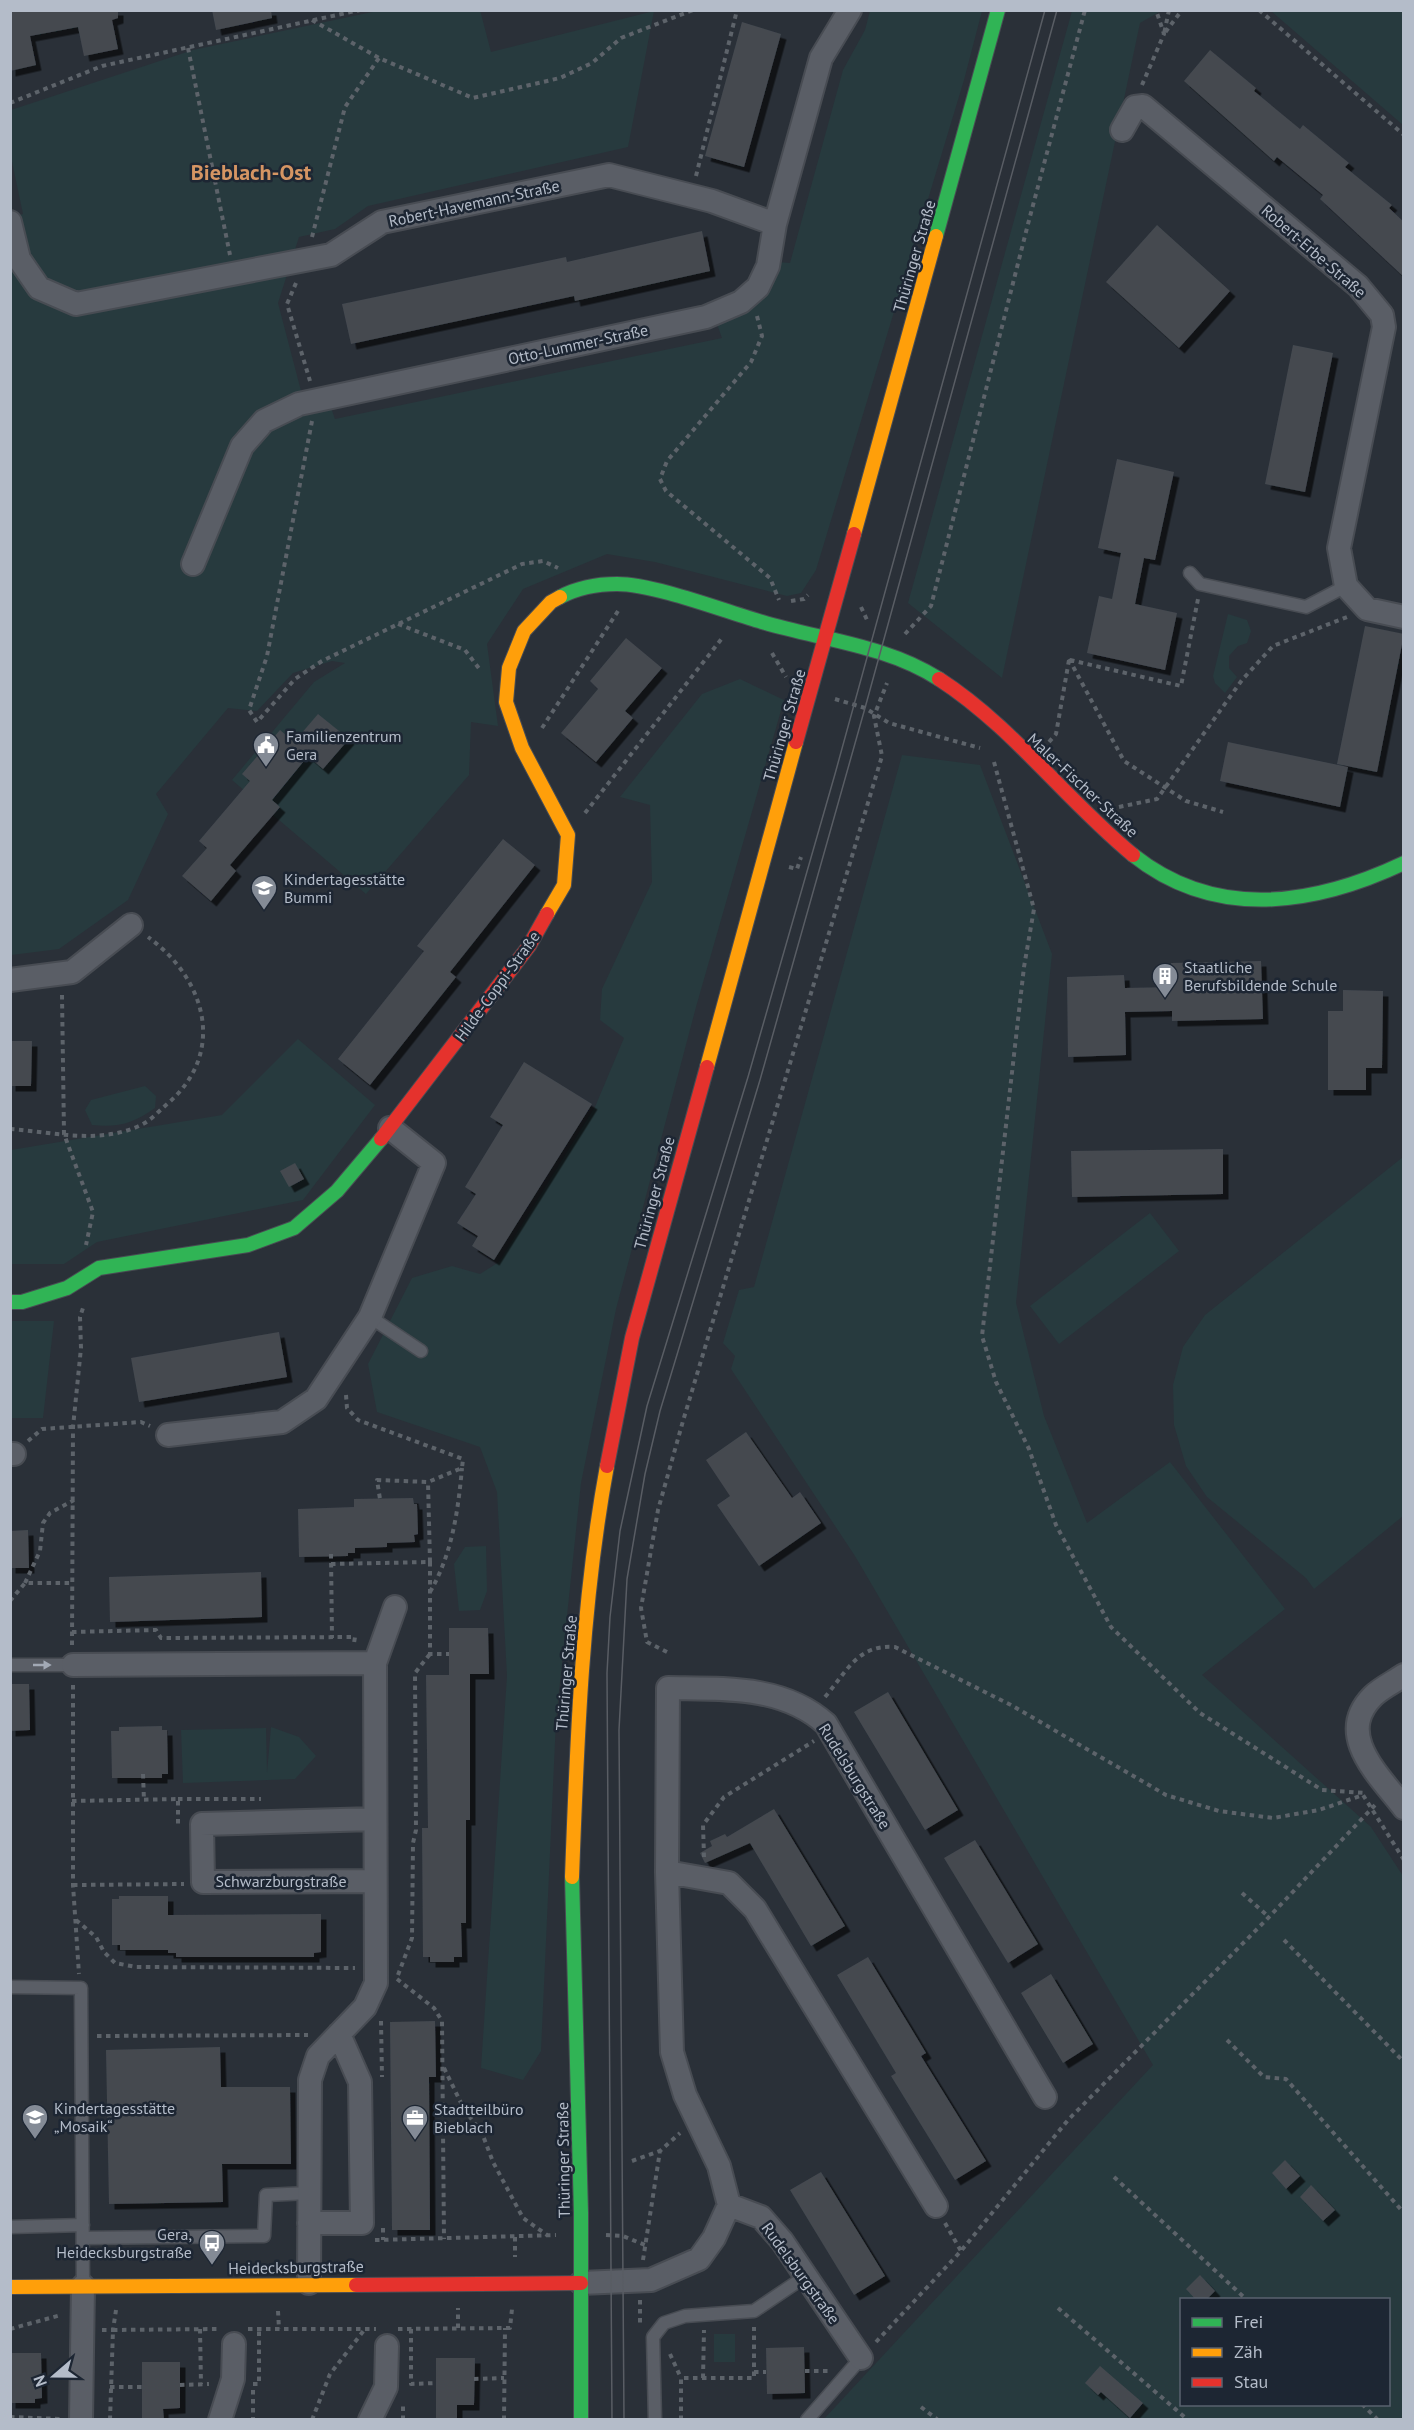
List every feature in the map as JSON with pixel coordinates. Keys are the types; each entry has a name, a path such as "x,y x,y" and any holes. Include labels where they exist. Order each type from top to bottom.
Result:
{"street":[{"name":"Otto-Lummer-Straße","path":"193,564 242,446 264,421 299,404 316,400 706,317 746,297 758,287 768,266 775,224 821,58 850,10"},
{"name":"Thüringer Straße","path":"581,2420 581,2234 572,1890 577,1738 594,1536 632,1338 998,10"},
{"path":"1122,130 1135,107 1143,106"},
{"name":"Robert-Erbe-Straße","path":"1143,106 1358,286 1382,315 1384,327 1339,548 1346,586"},
{"name":"Robert-Havemann-Straße","path":"10,222 20,259 39,288 76,304 331,255 382,222 609,175 691,195 775,224"},
{"path":"568,835 522,748 506,702 509,668 524,631 551,602 573,590 618,584 649,589 774,626 826,638"},
{"path":"1346,586 1367,609 1404,617"},
{"name":"Maler-Fischer-Straße","path":"826,638 897,657 920,667 970,699 1102,829 1139,859 1187,888 1247,901 1294,898 1329,892 1372,878 1404,863"},
{"name":"Hilde-Coppi-Straße","path":"10,1302 22,1302 67,1288 99,1268 248,1245 294,1228 337,1191 390,1128 529,946 564,885 568,835"},
{"path":"10,980 72,972 131,925"},
{"path":"168,1436 282,1422 316,1398 370,1317 434,1163 390,1128"},
{"path":"309,2283 310,2080 328,2035 365,2007 376,1983 374,1819 364,1664 394,1607"},
{"path":"73,1665 364,1664"},
{"path":"1393,1793 1360,1751 1356,1732 1361,1712 1373,1696 1404,1675"},
{"name":"Rudelsburgstraße","path":"861,2358 782,2241 761,2217 729,2205 719,2166 696,2117 672,2052 667,1872 668,1688 731,1689 773,1695 813,1712 830,1731 1045,2097"},
{"name":"Schwarzburgstraße","path":"374,1819 202,1824 202,1882 374,1881"},
{"path":"667,1872 729,1883 755,1909 936,2206"},
{"path":"309,2223 362,2223 360,2082 328,2035"},
{"path":"581,2283 651,2280 699,2259 714,2238 729,2205"},
{"name":"Heidecksburgstraße","path":"10,2287 309,2283 581,2283"},
{"path":"81,2420 83,2286"},
{"path":"220,2420 233,2379 233,2334"},
{"path":"370,2420 386,2387 387,2346"}],"lane":[{"path":"1190,573 1200,584 1306,607 1346,586"},
{"path":"370,1317 421,1351"},
{"path":"10,1665 73,1665"},
{"path":"10,1987 81,1988 83,2286"},
{"path":"83,2238 264,2236 266,2195 309,2193"},
{"path":"10,2227 83,2225"},
{"path":"655,2420 653,2337 664,2323 685,2316 754,2311 806,2276"},
{"path":"807,2420 861,2358"}],"path":[{"path":"10,104 102,66 360,10"},
{"path":"312,20 379,58 473,98 560,78 592,63 621,38 693,10"},
{"path":"691,195 737,10"},
{"path":"811,10 818,10"},
{"path":"903,636 931,606 1025,236 1086,10"},
{"path":"1156,10 1164,34"},
{"path":"1164,34 1168,10"},
{"path":"1143,106 1140,88 1164,34 1182,10"},
{"path":"1259,10 1404,135"},
{"path":"188,48 234,274"},
{"path":"379,58 345,107 307,260 287,304 316,400 267,656 249,710 257,722 295,679 322,661 522,564 543,561 557,567 567,577 573,590"},
{"path":"746,297 756,312 762,336 751,362 667,461 660,479 666,491 770,578 780,603 804,599 810,593"},
{"path":"1069,659 1181,686 1200,584"},
{"path":"540,731 624,601"},
{"path":"860,603 866,621 876,625"},
{"path":"1111,808 1157,799 1242,680 1273,646 1367,609"},
{"path":"397,624 465,650 506,702"},
{"path":"895,633 912,641"},
{"path":"568,835 725,634"},
{"path":"667,1652 647,1642 641,1608 658,1510 682,1421 882,756 874,716 897,657"},
{"path":"1039,737 1047,745 1056,734 1069,659"},
{"path":"1069,659 1124,761 1139,773 1166,786 1186,801 1223,812"},
{"path":"811,693 865,708 874,716 890,723 992,751 1034,909 1024,967 982,1336 996,1382 1029,1449 1056,1526 1111,1627 1200,1713 1322,1790 1363,1795 1393,1793"},
{"path":"787,876 790,866 798,869 801,856"},
{"path":"10,1130 99,1138 142,1125 178,1095 199,1063 205,1032 201,1006 183,971 167,950 131,925"},
{"path":"61,973 64,1134 93,1212 86,1239 90,1274"},
{"path":"80,1978 73,1885 72,1583 73,1427 81,1348 80,1317 84,1307"},
{"path":"346,1389 345,1400 352,1415 463,1459 457,1520 441,1573 430,1592"},
{"path":"12,1454 42,1429 141,1422 168,1436"},
{"path":"380,1499 377,1480 428,1482 462,1468"},
{"path":"393,1990 412,1938 413,1843 416,1830 415,1673 430,1654 428,1482"},
{"path":"10,1601 25,1584 40,1551 43,1523 50,1513 74,1500"},
{"path":"331,1554 332,1638"},
{"path":"331,1564 430,1562"},
{"path":"25,1584 72,1583"},
{"path":"72,1632 156,1630 161,1638 355,1637 364,1664"},
{"path":"813,1712 862,1653 877,1646 895,1647 1011,1705 1166,1795 1219,1811 1273,1818 1319,1810 1363,1795"},
{"path":"430,1654 449,1654"},
{"path":"705,1878 703,1825 724,1797 795,1753"},
{"path":"143,1774 144,1801"},
{"path":"861,2358 961,2251 1068,2120 1269,1917 1371,1808 1393,1793"},
{"path":"1363,1795 1404,1860"},
{"path":"72,1801 272,1798"},
{"path":"178,1799 178,1831"},
{"path":"179,1874 179,1884"},
{"path":"73,1885 202,1882"},
{"path":"1242,1893 1269,1917"},
{"path":"76,1920 96,1937 104,1952 115,1963 136,1967 363,1968"},
{"path":"1284,1940 1404,2062"},
{"path":"397,1979 434,2008 442,2021 444,2239"},
{"path":"382,2078 381,2020 385,2010"},
{"path":"81,2036 328,2035"},
{"path":"1227,2040 1264,2078 1286,2079 1404,2213"},
{"path":"443,2066 464,2109 482,2133 493,2162 523,2218 548,2236"},
{"path":"632,2162 660,2151 696,2117"},
{"path":"373,2241 581,2234 623,2236 645,2245 660,2151"},
{"path":"1114,2177 1245,2298"},
{"path":"936,2206 961,2251"},
{"path":"383,2217 383,2240"},
{"path":"10,2329 82,2320 113,2330 200,2329 233,2334 259,2329 510,2328 515,2284 514,2237"},
{"path":"110,2420 113,2330 120,2286"},
{"path":"1058,2308 1188,2420"},
{"path":"681,2420 681,2378 754,2378 754,2311"},
{"path":"704,2314 704,2378"},
{"path":"504,2420 505,2328"},
{"path":"200,2329 201,2384"},
{"path":"253,2384 259,2384 259,2329"},
{"path":"312,2420 330,2374 365,2329"},
{"path":"411,2329 411,2384 436,2383"},
{"path":"754,2372 766,2372"},
{"path":"474,2379 504,2378"},
{"path":"110,2387 142,2387"},
{"path":"1364,2406 1378,2420"},
{"path":"921,2407 938,2420"},
{"path":"10,2417 65,2419"}],"green space":[{"path":"480,10 491,52 654,11 628,147 368,206 335,229 299,237 278,303 306,410 330,405 335,419 722,338 717,324 751,308 767,288 777,262 790,263 843,70 865,30 870,11 982,11 964,80 816,570 801,593 787,596 655,562 607,554 523,589 487,644 498,726 471,722 469,775 366,894 232,780 314,682 345,663 332,661 293,673 257,711 228,708 156,794 168,814 128,900 59,949 11,955 10,218 23,214 11,157 11,110 193,50 377,11"},
{"path":"1072,11 1161,11 1140,23 1002,678 908,603"},
{"path":"1271,11 1403,11 1403,125"},
{"path":"1228,614 1247,620 1251,631 1247,643 1238,646 1229,656 1229,668 1237,677 1225,693 1215,683 1213,676"},
{"path":"740,679 784,700 696,1007 616,1309 581,1483 556,1720 541,2051 523,2080 481,2068 507,1676 497,1492 480,1447 377,1412 368,1364 412,1278 452,1266 480,1274 499,1262 595,1107 624,1038 600,1020 602,989 652,882 650,805 620,797 702,694"},
{"path":"902,755 980,765 1052,954 1016,1303 1044,1416 1087,1523 1170,1462 1285,1609 1202,1675 1371,1827 1403,1876 1403,2419 824,2419 1153,2065 855,1556 731,1369 735,1356 723,1343 739,1290 754,1287"},
{"path":"298,1039 375,1105 303,1200 97,1242 64,1264 11,1264 11,1150 222,1115"},
{"path":"145,1086 156,1096 155,1108 125,1123 110,1126 92,1125 85,1110 91,1100"},
{"path":"1403,1157 1403,1516 1314,1589 1306,1578 1207,1497 1186,1466 1174,1425 1173,1385 1183,1347 1205,1315"},
{"path":"1150,1213 1179,1251 1059,1344 1030,1306"},
{"path":"11,1321 54,1321 43,1418 11,1418"},
{"path":"486,1546 487,1591 480,1610 459,1611 454,1564 465,1547"},
{"path":"271,1727 299,1737 316,1756 295,1779 183,1783 181,1730 266,1728 267,1773"},
{"path":"714,2334 735,2334 735,2362 714,2362"}],"building":[{"path":"10,10 118,10 118,18 112,20 118,49 84,56 78,27 30,36 36,65 10,71"},
{"path":"212,10 271,10 272,18 216,30"},
{"path":"742,22 781,34 744,167 705,156"},
{"path":"1210,50 1300,129 1303,125 1349,163 1345,167 1392,205 1389,208 1404,222 1404,277 1320,199 1323,195 1277,157 1274,161 1184,81"},
{"path":"1157,225 1230,291 1179,348 1106,282"},
{"path":"702,231 710,271 575,301 574,296 351,344 342,304 566,257 567,262"},
{"path":"1293,345 1333,353 1305,492 1265,484"},
{"path":"1117,459 1174,472 1155,560 1144,558 1135,604 1177,613 1165,670 1087,653 1099,596 1112,599 1121,553 1098,548"},
{"path":"1365,626 1404,634 1377,772 1337,764"},
{"path":"626,638 662,668 625,711 633,718 596,762 561,733 598,689 590,681"},
{"path":"318,714 349,739 323,769 308,756 272,800 280,807 230,865 236,871 211,901 182,876 207,848 199,841 250,781 242,774 280,730 294,742"},
{"path":"1228,742 1348,767 1340,807 1220,781"},
{"path":"503,839 535,865 450,972 456,977 370,1085 338,1059 424,951 417,946"},
{"name":"Staatliche Berufsbildende Schule","path":"1261,961 1263,1019 1172,1021 1172,1011 1125,1012 1126,1055 1068,1057 1067,977 1124,975 1125,988 1172,987 1171,963"},
{"path":"1343,990 1383,991 1382,1068 1366,1068 1366,1090 1328,1090 1328,1011 1343,1011"},
{"path":"10,1041 32,1041 31,1086 10,1086"},
{"path":"524,1062 592,1104 494,1260 472,1246 478,1236 457,1223 476,1194 465,1187 503,1125 490,1117"},
{"path":"1223,1149 1223,1194 1072,1197 1071,1151"},
{"path":"295,1163 304,1179 289,1187 280,1171"},
{"path":"279,1332 287,1377 139,1402 131,1358"},
{"path":"746,1432 792,1498 800,1492 821,1523 759,1566 717,1505 730,1496 706,1460"},
{"path":"413,1498 414,1504 417,1504 418,1534 414,1535 415,1542 387,1543 387,1547 355,1548 355,1553 348,1553 348,1556 299,1557 298,1509 354,1507 354,1499"},
{"path":"28,1530 29,1568 10,1568 10,1531"},
{"path":"261,1572 262,1617 110,1622 109,1577"},
{"path":"449,1628 488,1628 489,1674 470,1674 470,1820 466,1820 466,1923 461,1923 462,1957 454,1957 454,1962 430,1962 430,1957 423,1957 422,1828 428,1828 426,1675 449,1675"},
{"path":"10,1684 29,1684 30,1730 10,1731"},
{"path":"888,1692 958,1810 925,1830 854,1712"},
{"path":"162,1726 162,1730 167,1730 168,1774 162,1774 162,1778 112,1778 111,1731 119,1731 119,1727"},
{"path":"774,1809 845,1926 811,1946 750,1843 705,1863 700,1853 712,1846 710,1841 725,1834 727,1837"},
{"path":"975,1840 1038,1944 1008,1963 944,1858"},
{"path":"119,1896 168,1896 168,1915 321,1914 321,1952 314,1953 314,1957 176,1957 176,1953 168,1953 168,1950 120,1950 120,1945 112,1945 112,1899 119,1899"},
{"path":"868,1957 926,2053 921,2056 986,2161 955,2180 891,2076 896,2073 837,1975"},
{"path":"1051,1974 1093,2044 1063,2063 1021,1993"},
{"path":"435,2021 436,2077 429,2077 430,2230 392,2230 390,2022"},
{"path":"220,2047 221,2087 290,2087 291,2164 222,2164 223,2202 109,2204 106,2050"},
{"path":"1285,2160 1300,2176 1286,2189 1272,2173"},
{"path":"821,2172 885,2276 854,2295 790,2190"},
{"path":"1311,2185 1335,2210 1323,2221 1300,2197"},
{"path":"1200,2275 1215,2291 1208,2298 1194,2298 1186,2289"},
{"path":"804,2347 805,2393 767,2394 766,2348"},
{"path":"10,2353 41,2353 42,2398 35,2399 35,2403 10,2403"},
{"path":"436,2358 475,2358 474,2405 457,2405 457,2420 436,2420"},
{"path":"142,2362 180,2362 180,2408 163,2409 164,2420 142,2420"},
{"path":"1100,2366 1143,2403 1130,2418 1101,2392 1098,2395 1085,2383"}],"tram line":[{"path":"612,2420 607,1673 610,1617 620,1531 647,1406 748,1077 835,774 1045,10"},
{"path":"624,2420 619,1730 627,1579 645,1474 660,1411 760,1080 865,708 1057,10"}],"traffic: fast":[{"path":"936,236 998,10"},
{"path":"560,597 580,589 602,585 617,584 650,588 762,622 876,651 897,658 939,679"},
{"path":"1133,855 1165,876 1198,890 1232,898 1266,900 1336,889 1404,863"},
{"path":"10,1302 22,1302 67,1288 99,1268 248,1245 294,1228 337,1191 381,1139"},
{"path":"572,1877 581,2213 581,2420"}],"traffic: slow":[{"path":"854,534 936,236"},
{"path":"547,914 564,885 568,835 522,748 506,702 509,668 524,631 551,602 560,597"},
{"path":"707,1067 796,742"},
{"path":"572,1877 586,1619 607,1466"},
{"path":"10,2287 356,2285"}],"traffic: jam":[{"path":"796,742 854,534"},
{"path":"939,679 991,719 1108,834 1133,855"},
{"path":"381,1139 529,946 547,914"},
{"path":"607,1466 632,1338 707,1067"},
{"path":"356,2285 581,2283"}],"place":[{"name":"Familienzentrum Gera","path":"266,768"},
{"name":"Kindertagesstätte Bummi","path":"264,911"},
{"name":"Staatliche Berufsbildende Schule","path":"1165,999"},
{"name":"Kindertagesstätte „Mosaik“","path":"35,2140"},
{"name":"Stadtteilbüro Bieblach","path":"415,2141"},
{"name":"Gera, Heidecksburgstraße","path":"212,2266"}],"district":[{"name":"Bieblach-Ost","path":"251,172"}]}
